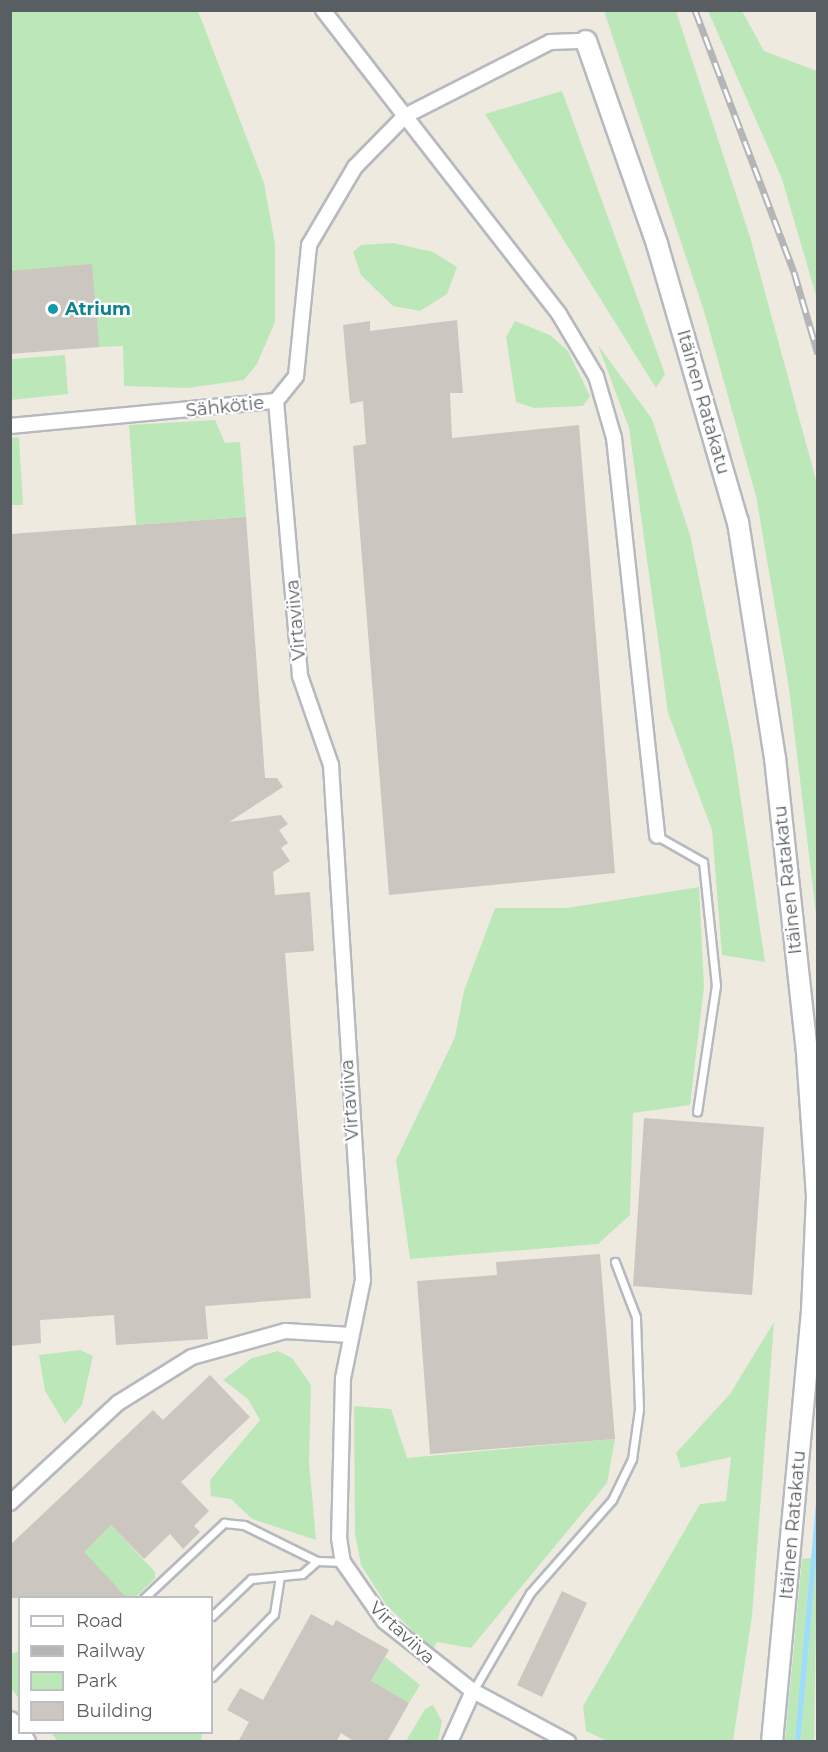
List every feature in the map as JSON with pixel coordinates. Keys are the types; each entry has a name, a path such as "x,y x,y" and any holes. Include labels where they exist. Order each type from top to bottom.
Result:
{"street":[{"path":"323,10 559,314 596,376 614,438 657,836"},
{"path":"405,116 550,42 586,41"},
{"name":"Itäinen Ratakatu","path":"586,41 657,244 738,522 775,758 806,1041 817,1197 812,1311 771,1742"},
{"name":"Sähkötie","path":"10,426 276,401 296,376 309,245 355,167 405,116"},
{"name":"Virtaviiva","path":"276,401 300,676 331,765 363,1280 351,1335 341,1414 343,1562 384,1621 473,1691 568,1742"},
{"path":"10,1503 118,1403 192,1357 285,1331 351,1335"},
{"path":"450,1742 473,1691"}],"lane":[{"path":"657,836 703,862 716,985 697,1112"},
{"path":"473,1691 530,1593 612,1500 632,1459 639,1409 636,1317 615,1262"},
{"path":"146,1596 224,1523 244,1525 317,1561 343,1562"},
{"path":"213,1615 251,1579 303,1574 317,1561"},
{"path":"213,1676 274,1614 279,1576"}],"green space":[{"path":"11,11 198,11 264,183 275,244 275,322 257,364 244,380 188,388 124,386 123,346 99,347 11,271"},
{"path":"604,11 676,11 750,237 817,484 817,922 789,688 756,496 704,311"},
{"path":"708,11 742,11 764,51 817,71 817,299 782,179"},
{"path":"562,91 665,374 656,388 485,114"},
{"path":"393,243 433,252 457,267 447,294 420,311 393,306 361,275 353,252 361,245"},
{"path":"515,321 550,335 568,351 590,396 583,406 534,408 516,402 506,337"},
{"path":"598,345 652,419 690,535 733,747 765,962 722,955 712,830 668,713 629,428"},
{"path":"65,355 68,394 11,400 11,359"},
{"path":"215,420 225,443 240,442 246,517 136,525 129,425"},
{"path":"19,437 23,505 11,505 11,438"},
{"path":"699,887 704,987 690,1105 633,1113 630,1215 598,1244 410,1259 396,1160 455,1037 464,991 495,908 567,908"},
{"path":"774,1322 752,1616 733,1741 607,1741 586,1731 583,1706 700,1504 726,1501 731,1457 681,1468 676,1453 730,1394"},
{"path":"80,1350 93,1356 82,1405 65,1424 45,1391 39,1355"},
{"path":"278,1351 292,1358 311,1385 309,1462 316,1540 252,1519 231,1499 211,1496 210,1480 260,1420 248,1399 223,1380 252,1358"},
{"path":"354,1406 391,1409 407,1458 615,1439 607,1483 471,1648 437,1642 433,1650 387,1606 361,1565 355,1533"},
{"path":"111,1525 155,1572 155,1578 137,1596 119,1596 122,1592 80,1555"},
{"path":"817,1557 814,1741 785,1741 802,1559"},
{"path":"18,1651 18,1698 10,1686 11,1654"},
{"path":"385,1657 420,1685 409,1703 379,1686 364,1694"},
{"path":"433,1705 442,1721 438,1741 406,1741 425,1709"},
{"path":"52,1734 202,1734 201,1742 58,1741"}],"building":[{"name":"Atrium","path":"92,264 99,347 10,354 10,271"},
{"path":"457,320 463,393 450,393 452,438 579,425 615,873 389,895 353,446 366,444 363,401 350,404 343,325 370,321 370,331"},
{"path":"246,517 265,778 277,778 283,787 229,822 281,815 288,824 279,830 288,843 281,848 290,861 273,872 275,895 310,892 314,951 285,953 311,1298 205,1306 208,1339 116,1345 114,1315 40,1320 41,1343 10,1346 10,534"},
{"path":"644,1118 764,1127 752,1295 633,1286"},
{"path":"600,1254 615,1439 430,1454 417,1281 497,1275 496,1262"},
{"path":"210,1375 250,1417 181,1482 209,1511 194,1526 200,1532 183,1549 170,1534 144,1559 111,1525 84,1552 125,1596 18,1596 18,1598 10,1598 10,1545 153,1410 163,1420"},
{"path":"562,1591 587,1603 542,1697 517,1685"},
{"path":"311,1614 333,1626 336,1620 389,1650 371,1681 409,1703 387,1742 355,1742 341,1733 336,1742 238,1742 249,1722 227,1710 240,1688 263,1700"}],"waterway":[{"path":"797,1742 818,1502"}],"railway":[{"path":"695,10 794,272 818,354"}],"place":[{"name":"Atrium","path":"53,309"}]}
